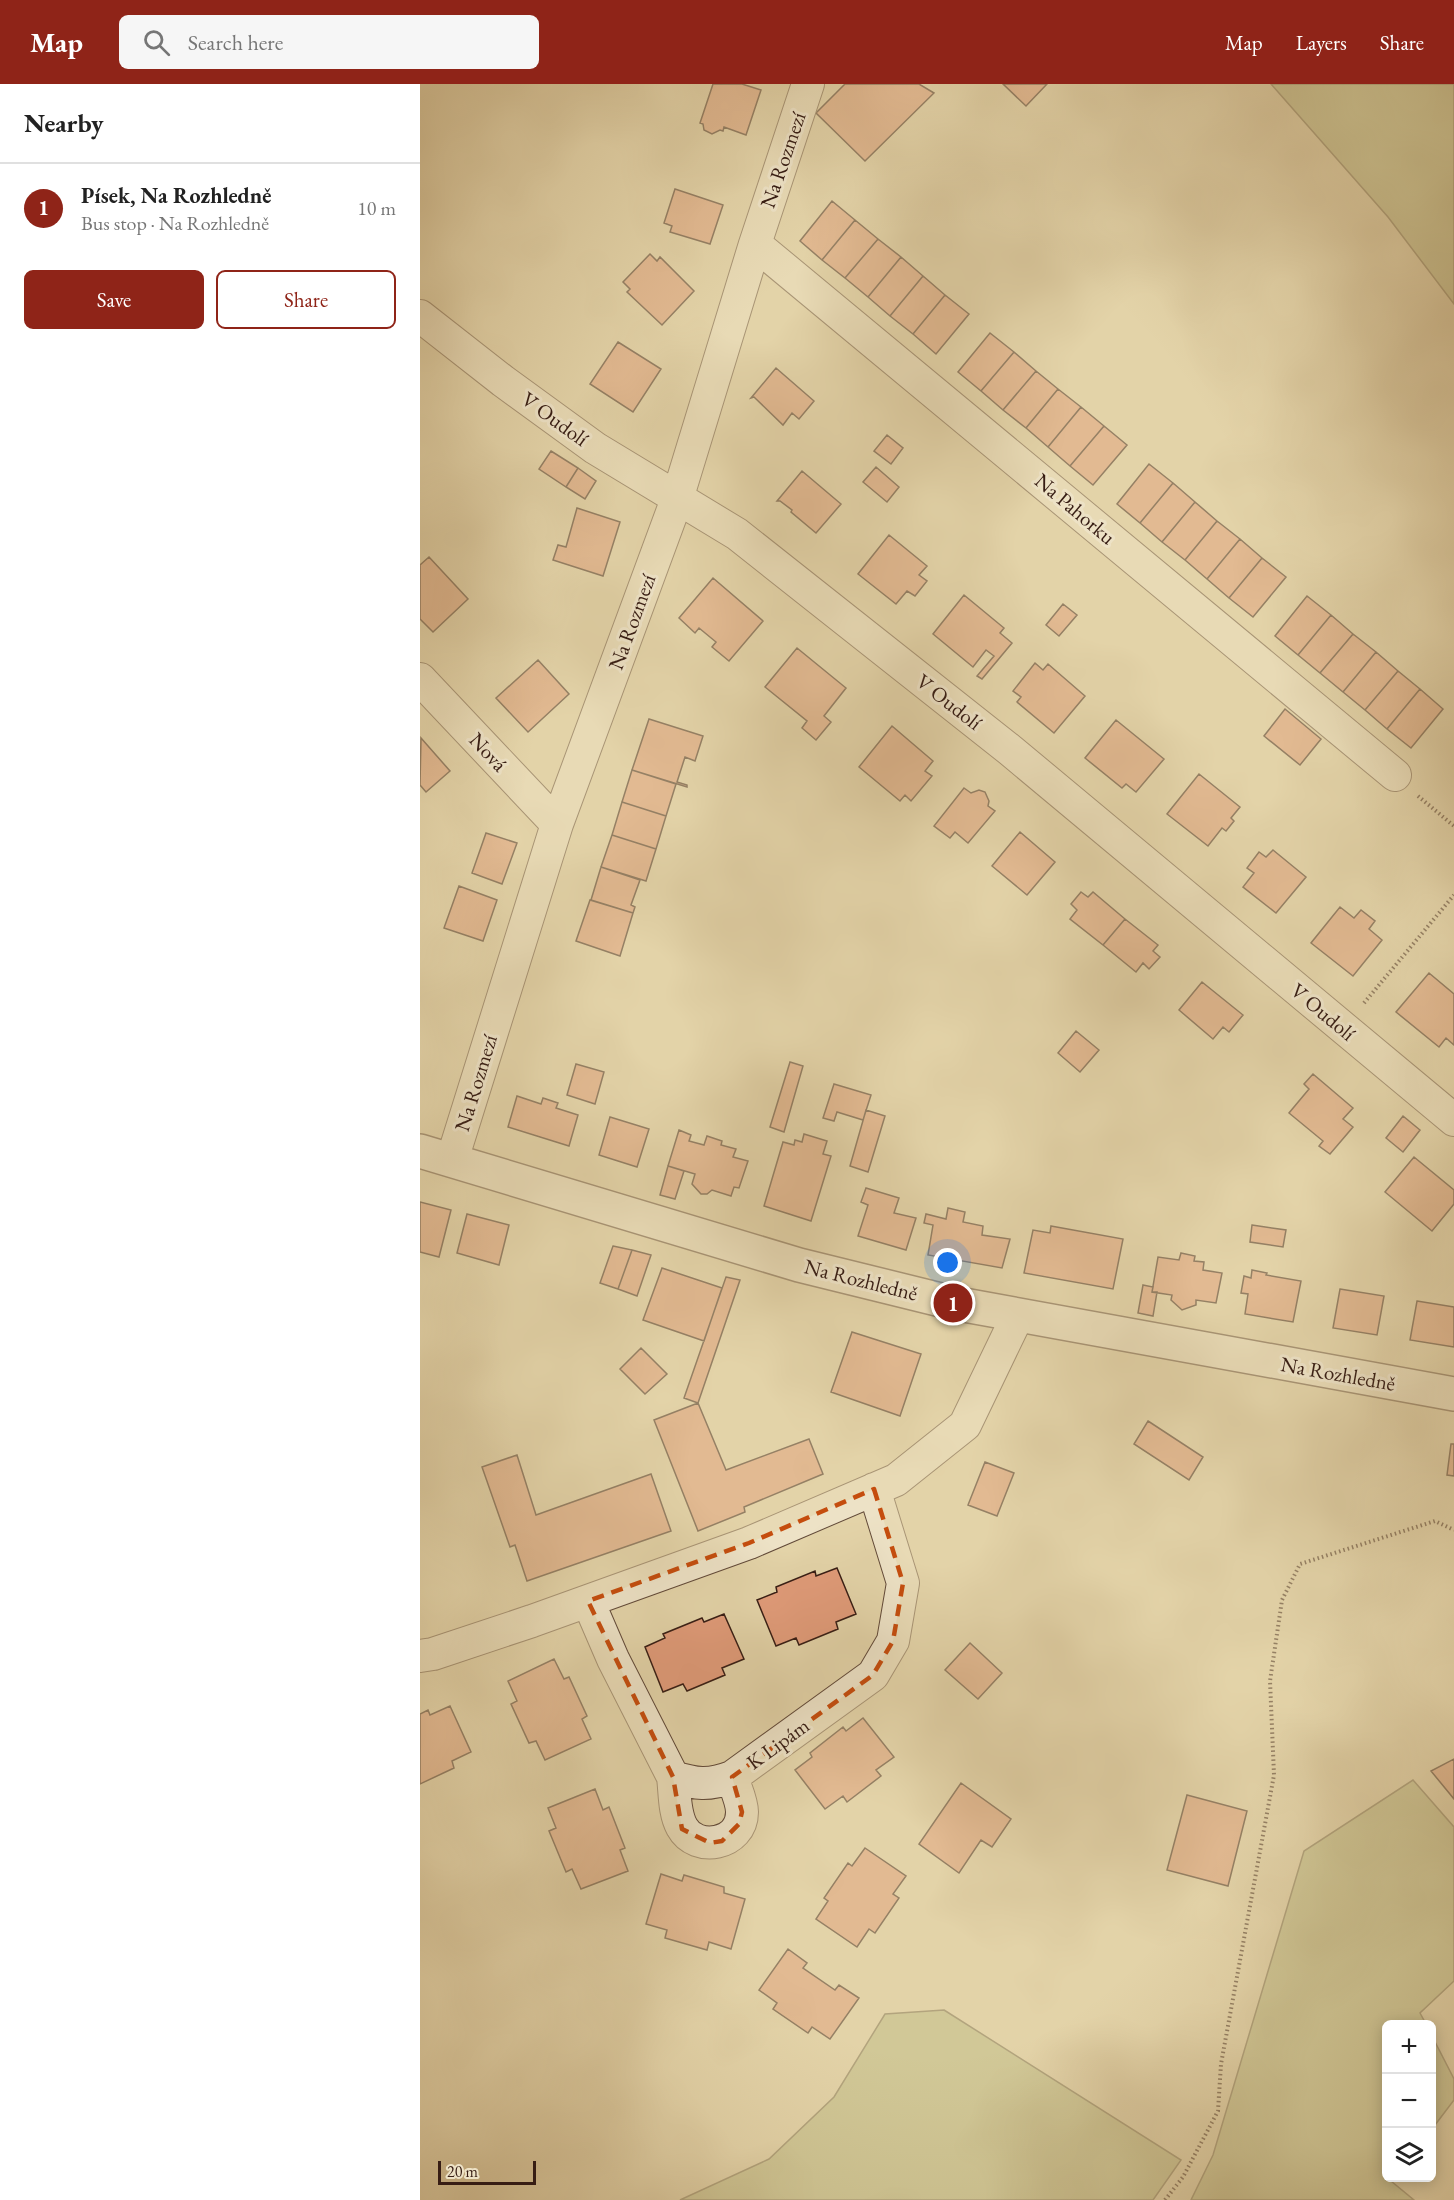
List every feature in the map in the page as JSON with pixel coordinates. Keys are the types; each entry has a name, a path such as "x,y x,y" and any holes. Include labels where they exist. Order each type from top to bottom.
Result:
{"street":[{"name":"Na Rozmezí","path":"452,1160 557,824 677,499 754,243 808,84"},
{"name":"Na Pahorku","path":"754,243 1395,775"},
{"name":"V Oudolí","path":"420,316 503,381 595,448 736,534 1001,743 1454,1120"},
{"name":"Nová","path":"420,679 557,824"},
{"name":"Na Rozhledně","path":"420,1150 799,1265 953,1303 1454,1394"},
{"path":"420,1656 433,1654 532,1621 749,1543 896,1480 965,1425 1018,1315"},
{"name":"K Lipám","path":"673,1777 696,1784 716,1783 732,1777 873,1674 892,1641 903,1583 874,1489"},
{"path":"588,1600 613,1659 673,1777 678,1819 682,1829 690,1837 699,1842 710,1843 722,1841 732,1834 739,1824 742,1812 732,1777"}],"path":[{"path":"1395,775 1454,826"},
{"path":"1342,1029 1454,895"},
{"path":"1165,2200 1183,2177 1218,2111 1221,2064 1274,1775 1270,1681 1282,1600 1300,1564 1435,1521 1454,1530"}],"highlighted area":[{"path":"874,1489 903,1583 893,1641 873,1675 732,1777 742,1812 739,1824 722,1841 710,1843 682,1829 673,1777 588,1601 749,1543"}],"green space":[{"path":"1271,84 1454,84 1454,304 1388,217"},
{"path":"1413,1780 1454,1827 1454,1981 1420,2013 1424,2020 1382,2020 1382,2182 1392,2182 1414,2200 1191,2200 1213,2155 1304,1851"},
{"path":"944,2010 1181,2160 1153,2200 680,2200 769,2159 834,2097 885,2014"},
{"path":"1436,2044 1454,2079 1454,2100 1436,2124"}],"building":[{"path":"713,84 742,84 761,90 746,135 724,127 723,131 712,134 704,130 703,124 700,123"},
{"path":"845,84 919,84 934,93 865,161 816,113"},
{"path":"1003,84 1047,84 1026,106"},
{"path":"675,189 723,205 710,244 670,232 672,226 664,223"},
{"path":"832,201 855,220 822,260 800,241"},
{"path":"855,220 878,239 845,278 822,260"},
{"path":"878,239 901,257 868,297 845,278"},
{"path":"650,254 657,261 660,257 694,291 662,325 627,292 630,289 623,282"},
{"path":"901,257 923,276 890,316 868,297"},
{"path":"923,276 945,295 913,334 890,316"},
{"path":"945,295 969,314 936,354 913,334"},
{"path":"990,333 1014,352 981,391 958,372"},
{"path":"618,342 661,369 633,412 590,384"},
{"path":"1014,352 1036,371 1003,410 981,391"},
{"path":"776,368 814,401 799,419 792,413 783,425 754,397 751,398"},
{"path":"1036,371 1058,389 1026,428 1003,410"},
{"path":"1058,389 1081,407 1048,447 1026,428"},
{"path":"1081,407 1104,426 1070,466 1048,447"},
{"path":"1104,426 1127,445 1093,485 1070,466"},
{"path":"887,435 903,448 891,464 874,451"},
{"path":"551,451 578,468 566,487 539,469"},
{"path":"1149,464 1173,483 1140,523 1117,504"},
{"path":"876,467 899,487 887,502 863,482"},
{"path":"578,468 596,481 585,499 566,487"},
{"path":"802,471 841,504 816,533 791,512 792,510 777,501"},
{"path":"1173,483 1195,502 1162,542 1140,523"},
{"path":"1195,502 1217,521 1185,560 1162,542"},
{"path":"577,508 620,522 603,576 553,560 558,545 566,547"},
{"path":"1217,521 1240,539 1207,579 1185,560"},
{"path":"889,535 927,566 919,575 927,581 915,596 907,591 896,604 858,574"},
{"path":"1240,539 1262,558 1229,598 1207,579"},
{"path":"429,557 468,599 433,632 420,619 420,565"},
{"path":"1262,558 1286,577 1253,617 1229,598"},
{"path":"713,578 763,621 729,661 712,647 716,642 699,628 695,633 679,618"},
{"path":"964,595 1004,628 1000,633 1012,643 982,679 977,676 994,656 986,650 973,667 933,634"},
{"path":"1307,596 1331,615 1298,655 1275,636"},
{"path":"1063,604 1077,615 1059,636 1046,625"},
{"path":"1331,615 1353,634 1320,673 1298,655"},
{"path":"1353,634 1376,652 1343,692 1320,673"},
{"path":"797,648 846,688 824,716 831,722 816,740 802,728 807,721 765,687"},
{"path":"1376,652 1398,671 1365,710 1343,692"},
{"path":"538,660 569,694 528,732 496,698"},
{"path":"1035,663 1043,670 1048,664 1085,696 1054,733 1017,702 1021,697 1013,691"},
{"path":"1398,671 1420,689 1387,729 1365,710"},
{"path":"1420,689 1443,709 1411,748 1387,729"},
{"path":"1285,709 1321,739 1300,765 1264,736"},
{"path":"649,719 703,736 695,761 685,757 677,782 687,787 632,770"},
{"path":"1116,720 1164,759 1136,792 1126,784 1122,788 1085,758"},
{"path":"892,726 933,761 925,771 932,776 911,801 905,795 900,801 859,767"},
{"path":"421,738 450,771 426,792 420,785"},
{"path":"632,770 676,784 666,816 622,802"},
{"path":"1199,774 1240,807 1231,818 1234,821 1226,831 1222,828 1208,846 1167,814"},
{"path":"964,788 971,793 979,790 985,792 989,801 988,806 995,811 968,843 955,832 950,838 934,826"},
{"path":"622,802 666,816 656,849 612,835"},
{"path":"1020,832 1055,862 1027,895 992,866"},
{"path":"486,833 517,843 502,884 472,873"},
{"path":"612,835 656,849 646,881 601,867"},
{"path":"1273,850 1306,877 1276,913 1243,887 1254,873 1247,868 1259,852 1266,857"},
{"path":"601,867 640,880 631,905 635,907 633,913 591,900"},
{"path":"459,886 497,900 483,941 444,928"},
{"path":"1081,892 1088,897 1093,892 1125,919 1103,945 1070,919 1077,910 1071,904"},
{"path":"590,900 633,913 620,956 576,941"},
{"path":"1340,907 1354,918 1361,910 1375,921 1369,929 1382,940 1353,976 1311,943"},
{"path":"1125,919 1158,945 1153,951 1160,957 1149,969 1143,963 1136,972 1103,945"},
{"path":"1429,973 1454,994 1454,1045 1446,1038 1439,1047 1396,1012"},
{"path":"1202,982 1243,1015 1229,1032 1223,1027 1213,1039 1179,1010"},
{"path":"1076,1031 1099,1050 1080,1072 1058,1053"},
{"path":"790,1062 803,1066 784,1132 770,1127"},
{"path":"576,1064 604,1072 595,1104 567,1095"},
{"path":"1313,1074 1353,1108 1343,1119 1353,1127 1330,1154 1319,1146 1323,1141 1289,1113 1309,1089 1304,1084"},
{"path":"834,1084 871,1095 863,1120 837,1112 834,1121 823,1118"},
{"path":"517,1096 541,1104 543,1098 558,1103 556,1108 578,1115 569,1146 508,1127"},
{"path":"866,1110 885,1116 868,1172 850,1166"},
{"path":"1403,1116 1420,1130 1403,1152 1386,1138"},
{"path":"610,1117 649,1129 637,1167 599,1155"},
{"path":"679,1130 691,1135 689,1141 704,1145 707,1136 722,1141 721,1145 736,1149 733,1157 748,1161 739,1188 734,1187 731,1196 712,1190 707,1194 701,1194 692,1184 695,1174 668,1166"},
{"path":"804,1134 827,1141 823,1154 831,1156 811,1221 764,1206 783,1142 794,1145 795,1140 802,1142"},
{"path":"1414,1157 1454,1190 1454,1204 1432,1231 1385,1192"},
{"path":"668,1166 684,1171 675,1199 660,1195"},
{"path":"866,1188 899,1198 894,1213 916,1218 906,1250 858,1236 868,1205 861,1202"},
{"path":"420,1202 451,1210 439,1257 420,1252"},
{"path":"948,1208 965,1212 963,1222 983,1226 982,1235 1010,1239 1002,1268 928,1255 933,1225 924,1223 926,1214 946,1219"},
{"path":"467,1214 509,1225 499,1265 457,1253"},
{"path":"1252,1225 1286,1230 1283,1247 1250,1242"},
{"path":"1051,1226 1123,1239 1113,1289 1024,1273 1033,1230 1050,1233"},
{"path":"613,1246 632,1250 618,1289 600,1283"},
{"path":"632,1250 651,1255 637,1296 618,1289"},
{"path":"1181,1253 1195,1256 1194,1261 1204,1262 1203,1270 1222,1273 1216,1303 1196,1300 1196,1305 1182,1310 1171,1300 1172,1295 1152,1292 1158,1257 1179,1260"},
{"path":"662,1268 722,1288 704,1341 643,1320"},
{"path":"1252,1270 1267,1273 1266,1275 1301,1281 1293,1322 1245,1314 1248,1294 1241,1293 1244,1276 1251,1278"},
{"path":"726,1277 740,1280 698,1403 684,1398"},
{"path":"1143,1285 1153,1287 1152,1292 1157,1292 1153,1316 1138,1313"},
{"path":"1340,1289 1384,1296 1377,1335 1333,1328"},
{"path":"1417,1301 1454,1307 1454,1347 1410,1340"},
{"path":"852,1332 921,1354 900,1416 831,1392"},
{"path":"641,1348 667,1374 645,1394 620,1369"},
{"path":"698,1403 726,1470 809,1439 823,1474 744,1507 745,1512 698,1531 654,1420"},
{"path":"1148,1421 1203,1457 1189,1480 1134,1444"},
{"path":"1451,1444 1454,1444 1454,1476 1447,1475"},
{"path":"517,1455 536,1515 651,1474 671,1531 527,1581 515,1545 510,1547 482,1467"},
{"path":"985,1462 1014,1473 997,1516 968,1505"},
{"path":"837,1568 856,1614 836,1622 838,1629 799,1645 796,1638 776,1646 757,1600 777,1592 776,1587 815,1571 816,1576"},
{"path":"724,1614 744,1659 722,1668 725,1675 687,1691 683,1684 663,1692 645,1647 665,1638 663,1634 702,1618 704,1622"},
{"path":"970,1643 1002,1673 978,1699 945,1670"},
{"path":"554,1659 564,1679 569,1677 587,1716 582,1719 591,1739 545,1760 536,1741 529,1743 511,1704 517,1701 508,1681"},
{"path":"450,1706 471,1752 452,1761 454,1768 420,1784 420,1714 428,1710 430,1715"},
{"path":"863,1718 894,1757 876,1770 881,1776 847,1802 843,1796 825,1809 795,1770 812,1757 810,1753 843,1727 846,1731"},
{"path":"1454,1759 1454,1799 1431,1771"},
{"path":"961,1783 1011,1819 992,1847 981,1840 959,1873 919,1844"},
{"path":"595,1789 603,1810 609,1807 625,1848 620,1850 628,1871 581,1889 572,1869 566,1872 549,1831 556,1828 548,1808"},
{"path":"1187,1795 1247,1811 1228,1886 1167,1870"},
{"path":"865,1848 906,1876 893,1894 899,1898 875,1933 869,1929 857,1947 816,1919 828,1901 824,1898 848,1863 852,1866"},
{"path":"661,1874 682,1881 684,1875 724,1887 724,1893 745,1899 731,1949 709,1942 707,1950 665,1938 667,1930 646,1924"},
{"path":"788,1949 807,1963 803,1968 835,1990 839,1985 859,1998 830,2039 812,2027 808,2033 773,2009 777,2003 759,1990"}],"place":[{"name":"Písek, Na Rozhledně","path":"953,1303"}]}
